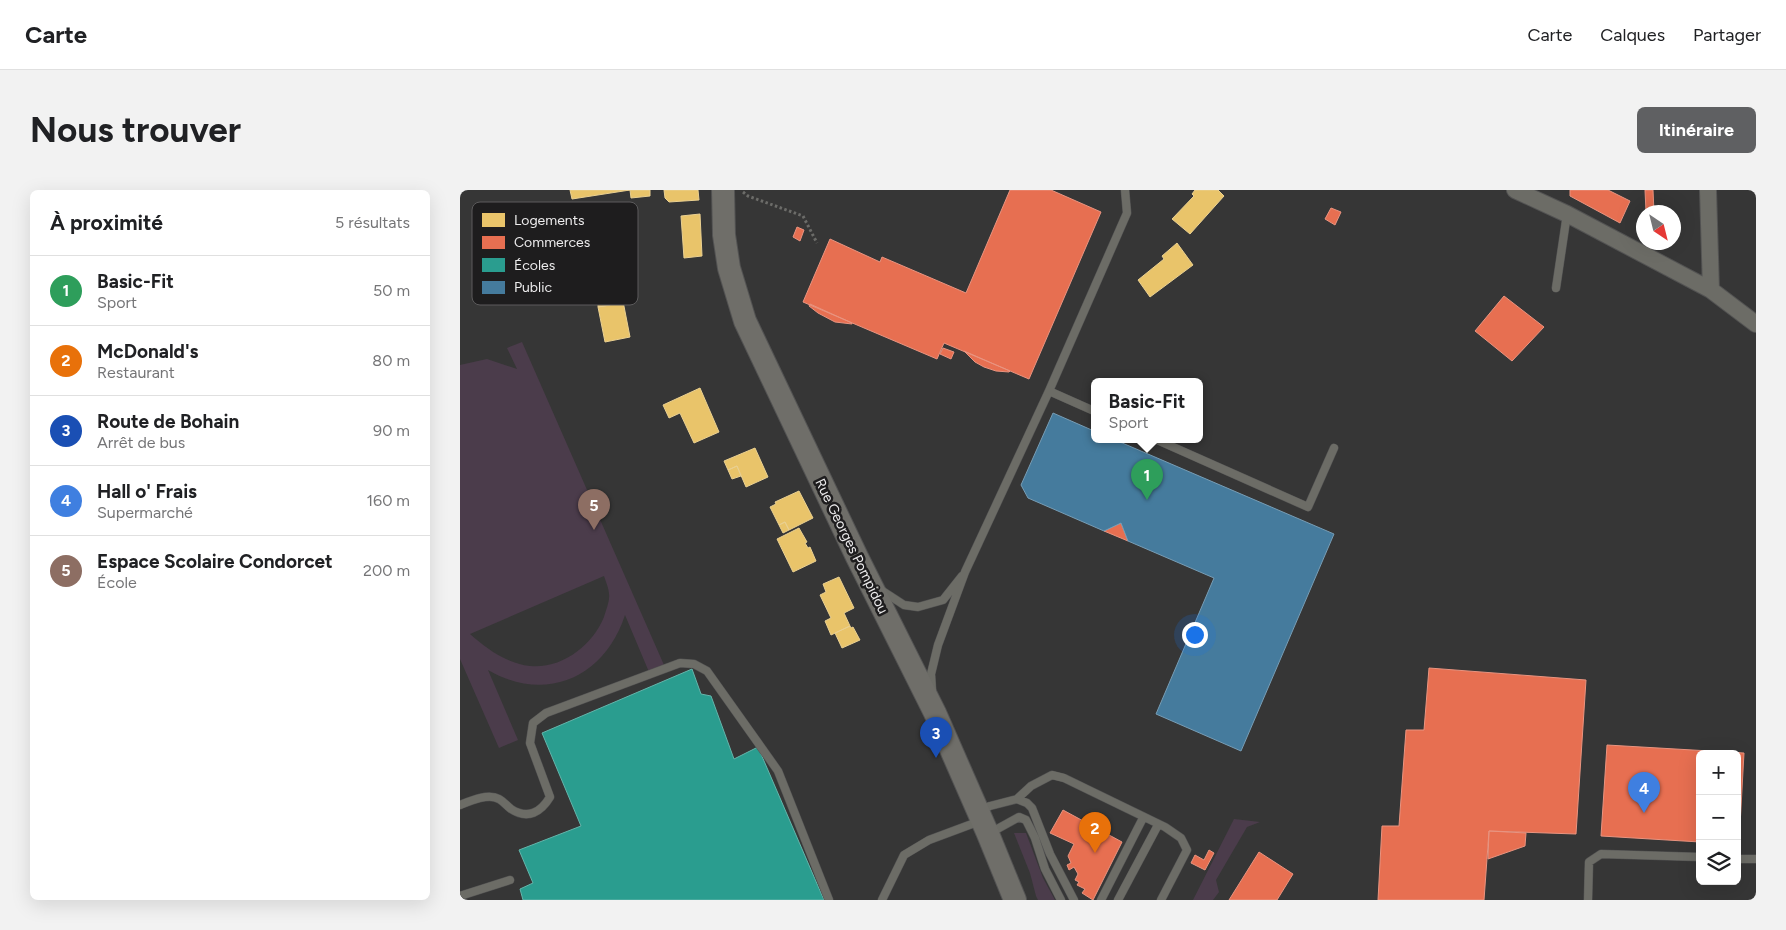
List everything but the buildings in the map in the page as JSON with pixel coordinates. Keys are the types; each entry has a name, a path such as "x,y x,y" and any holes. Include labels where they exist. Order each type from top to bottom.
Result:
{"main road":[{"name":"Rue Georges Pompidou","path":"723,190 724,235 729,268 745,321 935,714 982,822 1012,898"}],"street":[{"path":"1515,190 1567,214 1711,290 1756,324"},
{"path":"1708,190 1711,290"}],"lane":[{"path":"935,714 931,674 938,645 965,572 1049,391 1127,212 1125,190"},
{"path":"1556,288 1567,214"},
{"path":"1049,391 1091,411"},
{"path":"1164,443 1308,508 1334,448"},
{"path":"870,582 904,605 918,608 943,600 965,572"},
{"path":"460,805 483,798 498,798 512,810 527,815 536,812 544,806 550,797 530,743 533,723 546,713 680,663 694,664 707,671 778,771 829,900"},
{"path":"982,822 990,806 1016,799 1031,786 1052,775 1064,778 1158,824 1181,838 1187,850 1161,900"},
{"path":"1016,799 1027,803 1032,808 1050,854 1074,900"},
{"path":"882,900 904,855 928,840 982,822 1019,817 1026,820 1045,869 1061,900"},
{"path":"1102,900 1143,818"},
{"path":"1118,900 1158,824"},
{"path":"1588,900 1589,862 1601,854 1696,857"},
{"path":"1741,859 1756,859"},
{"path":"460,896 510,880"}],"path":[{"path":"741,190 748,196 802,216 816,243"}],"shaded area":[{"path":"522,342 664,665 649,672 625,615 616,637 603,655 588,669 571,678 552,684 531,684 510,680 488,670 518,740 499,748 460,659 460,365 487,359 517,369 507,348","holes":["604,576 609,597 608,606 599,628 584,646 574,654 553,664 530,666 513,662 483,645 470,634"]},
{"path":"1234,819 1260,822 1247,827 1216,880 1219,892 1213,900 1193,900"},
{"path":"1014,833 1026,833 1043,878 1055,900 1038,900 1030,873"}],"place":[{"name":"Basic-Fit","path":"1147,500"},
{"name":"Espace Scolaire Condorcet","path":"594,530"},
{"name":"Route de Bohain","path":"936,758"},
{"name":"Hall o' Frais","path":"1644,813"},
{"name":"McDonald's","path":"1095,853"}]}
